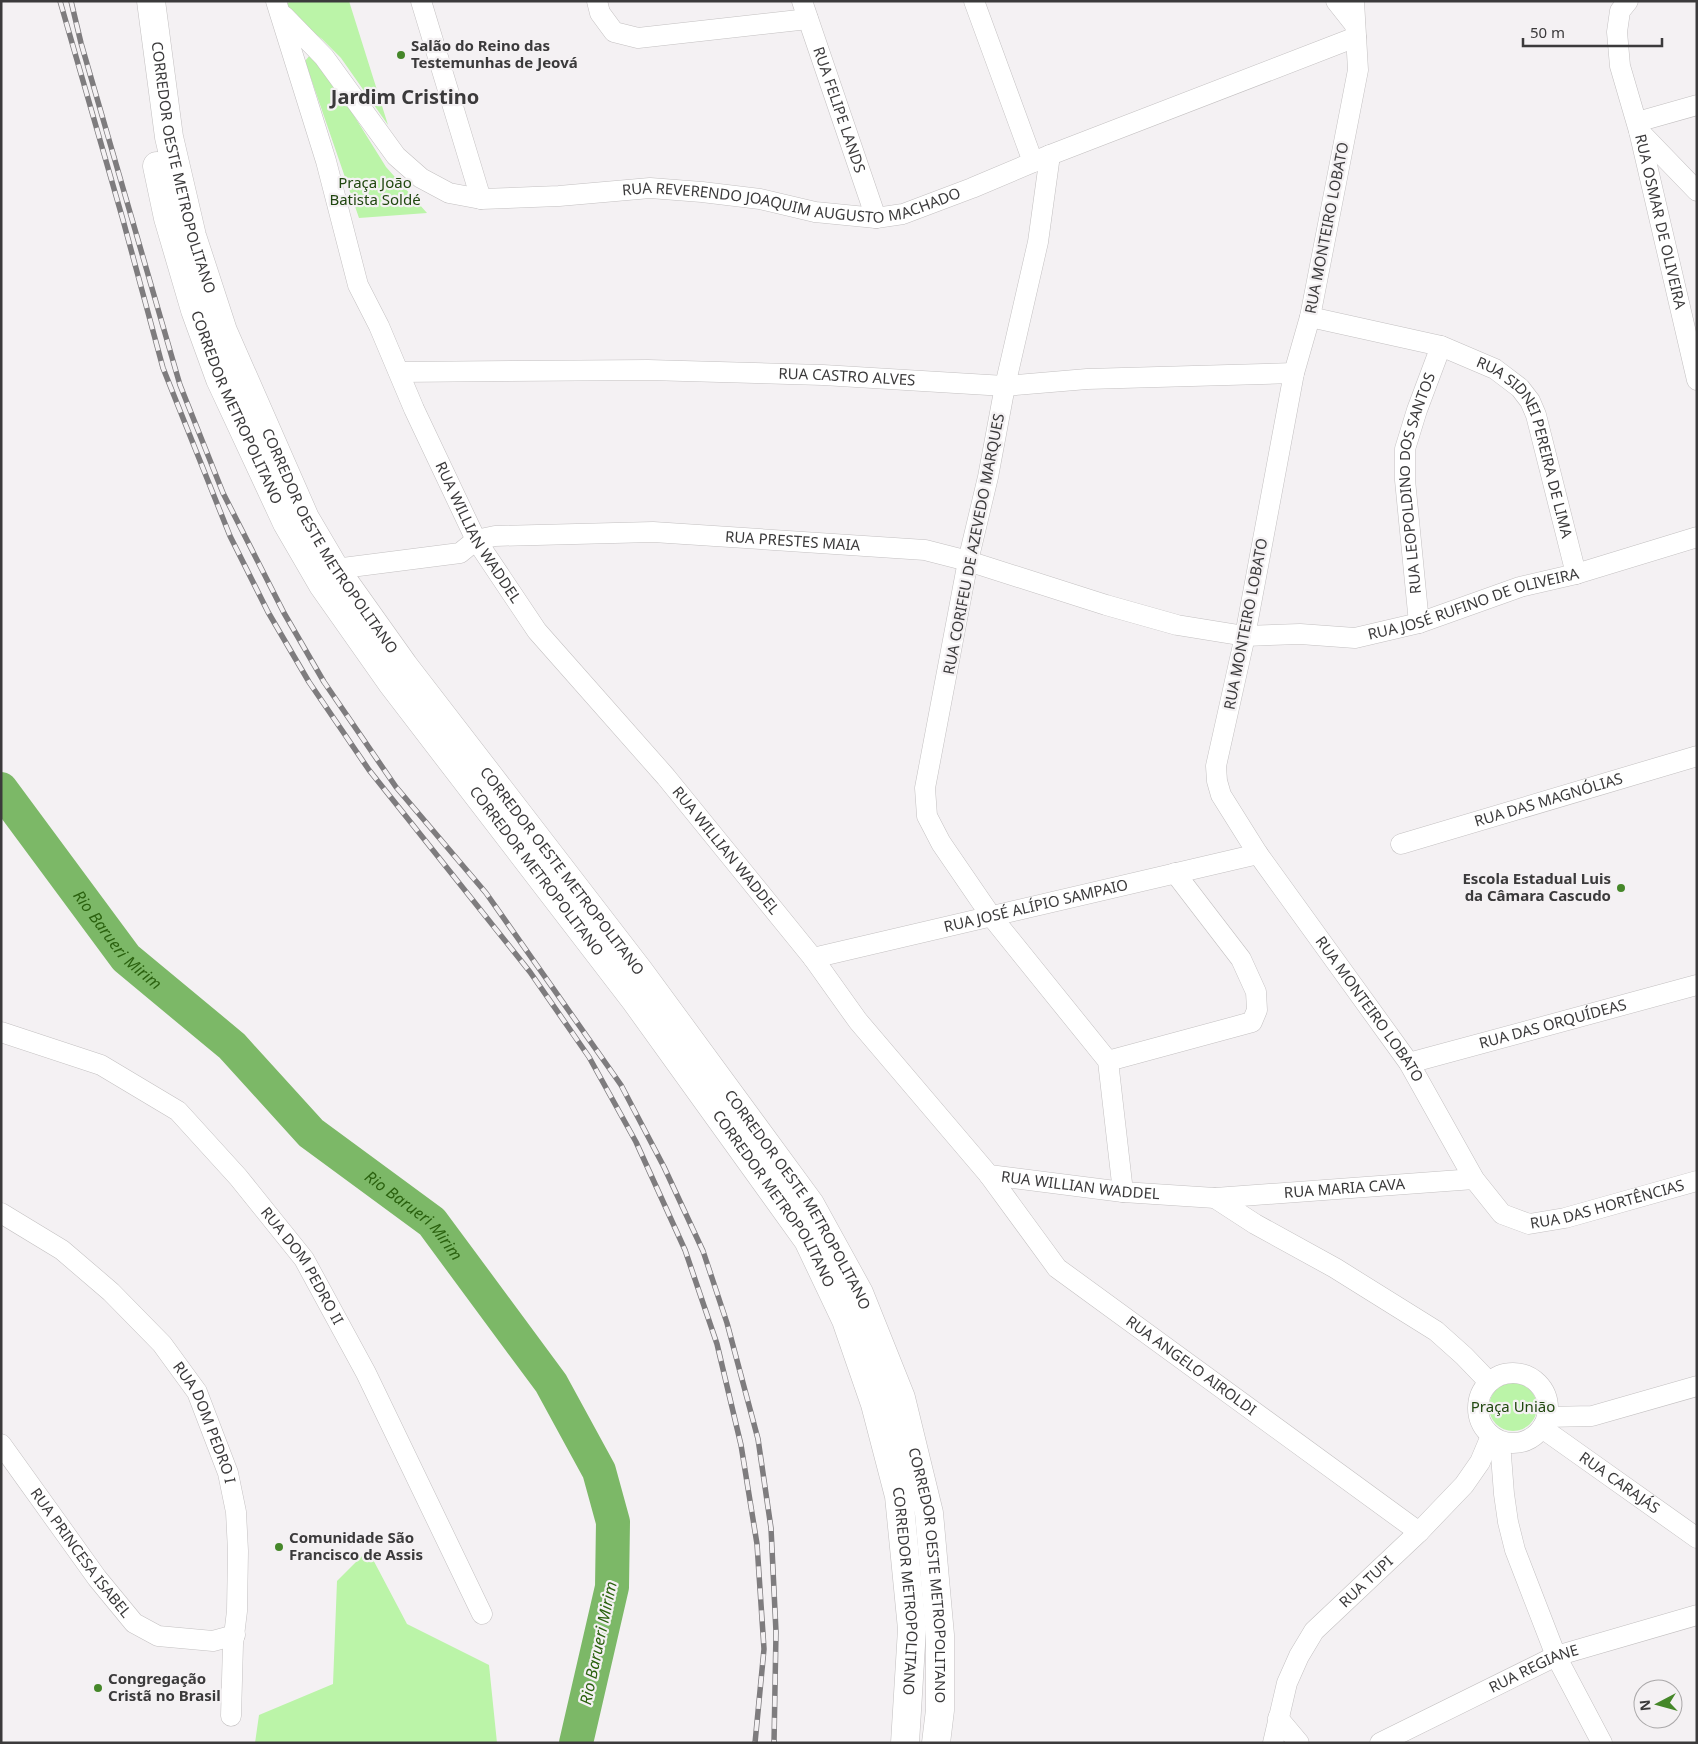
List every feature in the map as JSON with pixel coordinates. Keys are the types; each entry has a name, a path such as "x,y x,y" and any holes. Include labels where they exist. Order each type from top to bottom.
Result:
{"main road":[{"name":"CORREDOR METROPOLITANO","path":"131,1 150,130 168,218 195,310 217,371 287,523 322,585 392,683 636,1001 808,1240 846,1320 875,1404 899,1496 912,1629 905,1743"},
{"name":"CORREDOR OESTE METROPOLITANO","path":"150,1 169,136 192,236 220,323 305,518 335,569 404,666 639,971 810,1204 860,1293 901,1398 929,1513 940,1635 940,1710 936,1743"},
{"path":"257,460 273,477 310,546 318,556 335,569"}],"street":[{"path":"421,1 481,200"},
{"path":"597,1 600,13 614,32 638,38 805,10"},
{"name":"RUA CORIFEU DE AZEVEDO MARQUES","path":"974,1 1041,158 1038,242 988,477 968,561 925,788 927,816 941,843 992,916 1108,1061"},
{"path":"1336,1 1355,31"},
{"name":"RUA MONTEIRO LOBATO","path":"1354,1 1358,70 1310,317 1294,373 1245,636 1216,766 1217,781 1221,795 1258,854 1409,1063 1474,1179"},
{"name":"RUA OSMAR DE OLIVEIRA","path":"1628,1 1620,11 1617,32 1620,66 1638,126 1697,380"},
{"name":"RUA REVERENDO JOAQUIM AUGUSTO MACHADO","path":"278,7 324,58 396,156 421,178 450,193 481,200 559,196 650,188 760,199 816,212 876,218 903,214 972,188 1041,158 1355,31"},
{"name":"RUA WILLIAN WADDEL","path":"278,7 326,161 358,285 379,326 440,467 476,540 536,631 666,777 813,958 858,1020 988,1175 1122,1192 1215,1198 1255,1224 1336,1268 1436,1331 1489,1382"},
{"name":"RUA FELIPE LANDS","path":"805,10 876,218"},
{"path":"1697,105 1638,126 1697,191"},
{"name":"RUA SIDNEI PEREIRA DE LIMA","path":"1310,317 1441,346 1495,369 1520,388 1530,401 1536,415 1576,574"},
{"name":"RUA LEOPOLDINO DOS SANTOS","path":"1419,623 1405,480 1405,449 1417,410 1441,346"},
{"name":"RUA CASTRO ALVES","path":"399,372 648,370 823,375 1006,386 1087,379 1294,373"},
{"name":"RUA PRESTES MAIA","path":"335,569 460,553 476,540 494,536 652,532 886,546 931,550 1106,606 1177,625 1245,636"},
{"name":"RUA JOSÉ RUFINO DE OLIVEIRA","path":"1245,636 1300,634 1356,638 1419,623 1520,587 1576,574 1697,537"},
{"name":"RUA DAS MAGNÓLIAS","path":"1401,844 1697,756"},
{"name":"RUA JOSÉ ALÍPIO SAMPAIO","path":"813,958 1258,854"},
{"path":"1122,1192 1108,1061 1252,1022 1257,1010 1256,992 1241,959 1175,873"},
{"name":"RUA DAS ORQUÍDEAS","path":"1409,1063 1697,985"},
{"name":"RUA DOM PEDRO II","path":"1,1032 100,1065 178,1111 238,1177 304,1259 366,1373 482,1614"},
{"name":"RUA ANGELO AIROLDI","path":"988,1175 1057,1268 1419,1532"},
{"name":"RUA DAS HORTÊNCIAS","path":"1474,1179 1502,1214 1529,1224 1565,1218 1697,1182"},
{"name":"RUA MARIA CAVA","path":"1215,1198 1474,1179"},
{"name":"RUA DOM PEDRO I","path":"1,1212 62,1250 110,1292 162,1344 197,1392 228,1473 236,1512 238,1551 231,1716"},
{"path":"1510,1373 1521,1374 1531,1378 1540,1385 1546,1395 1548,1406 1545,1422 1530,1440 1510,1444 1495,1439 1484,1429 1479,1420 1477,1409 1480,1394 1489,1382 1499,1376 1510,1373"},
{"path":"1545,1422 1592,1416 1697,1386"},
{"name":"RUA CARAJÁS","path":"1545,1422 1697,1538"},
{"path":"1495,1439 1515,1550 1556,1656 1602,1743"},
{"name":"RUA TUPI","path":"1273,1743 1287,1683 1298,1656 1314,1631 1419,1532 1464,1485 1495,1439"},
{"name":"RUA PRINCESA ISABEL","path":"1,1444 97,1578 134,1623 158,1636 213,1641 235,1635"},
{"name":"RUA REGIANE","path":"1380,1743 1556,1656 1697,1615"},
{"path":"1278,1718 1299,1743"}],"green space":[{"path":"293,1 349,1 388,125 341,58 322,39 293,17 284,4"},
{"name":"Praça João Batista Soldé","path":"310,55 318,58 386,167 427,213 359,218 305,61"},
{"name":"Praça União","path":"1508,1383 1518,1383 1530,1390 1537,1402 1537,1412 1530,1424 1518,1431 1508,1431 1500,1427 1493,1420 1489,1412 1489,1402 1493,1394 1500,1387"},
{"path":"368,1550 407,1624 489,1665 497,1743 255,1743 259,1715 333,1684 337,1581"}],"waterway":[{"name":"Rio Barueri Mirim","path":"1,789 126,958 232,1046 311,1133 432,1222 551,1383 599,1471 613,1522 612,1587 576,1743"}],"railway":[{"path":"60,1 163,368 230,536 268,612 309,682 369,770 530,972 589,1057 636,1142 685,1250 717,1344 741,1445 757,1544 764,1649 755,1743"},
{"path":"71,1 81,43 180,385 223,493 284,613 324,682 396,787 486,893 621,1085 664,1167 703,1251 727,1323 758,1439 771,1528 776,1632 774,1743"}],"place":[{"name":"Salão do Reino das Testemunhas de Jeová","path":"401,55"},
{"name":"Escola Estadual Luis da Câmara Cascudo","path":"1621,888"},
{"name":"Comunidade São Francisco de Assis","path":"279,1547"},
{"name":"Congregação Cristã no Brasil","path":"98,1688"}],"district":[{"name":"Jardim Cristino","path":"405,97"}]}
